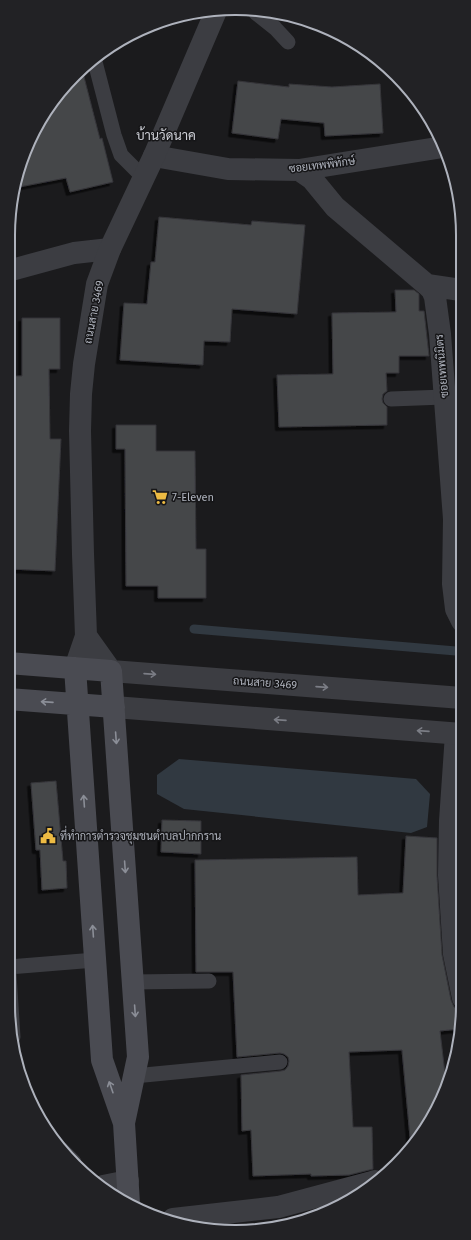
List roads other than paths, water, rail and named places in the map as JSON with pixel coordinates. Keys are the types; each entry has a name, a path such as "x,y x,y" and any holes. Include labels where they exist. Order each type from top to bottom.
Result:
{"main road":[{"path":"15,664 111,671 138,1057 124,1124"},
{"path":"75,668 102,1060 124,1124 129,1197"},
{"path":"15,700 114,707"}],"street":[{"name":"ถนนสาย 3469","path":"75,668 86,636 80,431 81,394 84,364 98,284 110,249 154,156 214,16"},
{"name":"ซอยเทพพิทักษ์","path":"154,156 228,169 300,170 438,148"},
{"name":"ซอยเทพนิมิตร","path":"300,170 312,178 335,207 427,285 432,290 435,298 440,334 454,519 453,584 456,608"},
{"path":"15,269 74,253 110,249"},
{"path":"427,285 456,289"},
{"path":"86,636 111,671"},
{"name":"ถนนสาย 3469","path":"111,671 456,698"},
{"path":"114,707 456,734"},
{"path":"456,763 450,821 449,875 454,954 456,964"},
{"path":"109,1185 128,1181"},
{"path":"182,1218 278,1207 363,1184"}],"lane":[{"path":"260,16 275,28 288,42"},
{"path":"96,65 114,135 121,155 144,177"},
{"path":"391,399 444,397"},
{"path":"15,963 95,960"},
{"path":"132,982 209,981"},
{"path":"134,1076 280,1062"}],"waterway":[{"path":"194,629 456,651"}],"place":[{"name":"7-Eleven","path":"160,497"},
{"name":"ที่ทำการตำรวจชุมชนตำบลปากกราน","path":"48,836"}],"district":[{"name":"บ้านวัดนาค","path":"166,135"}]}
